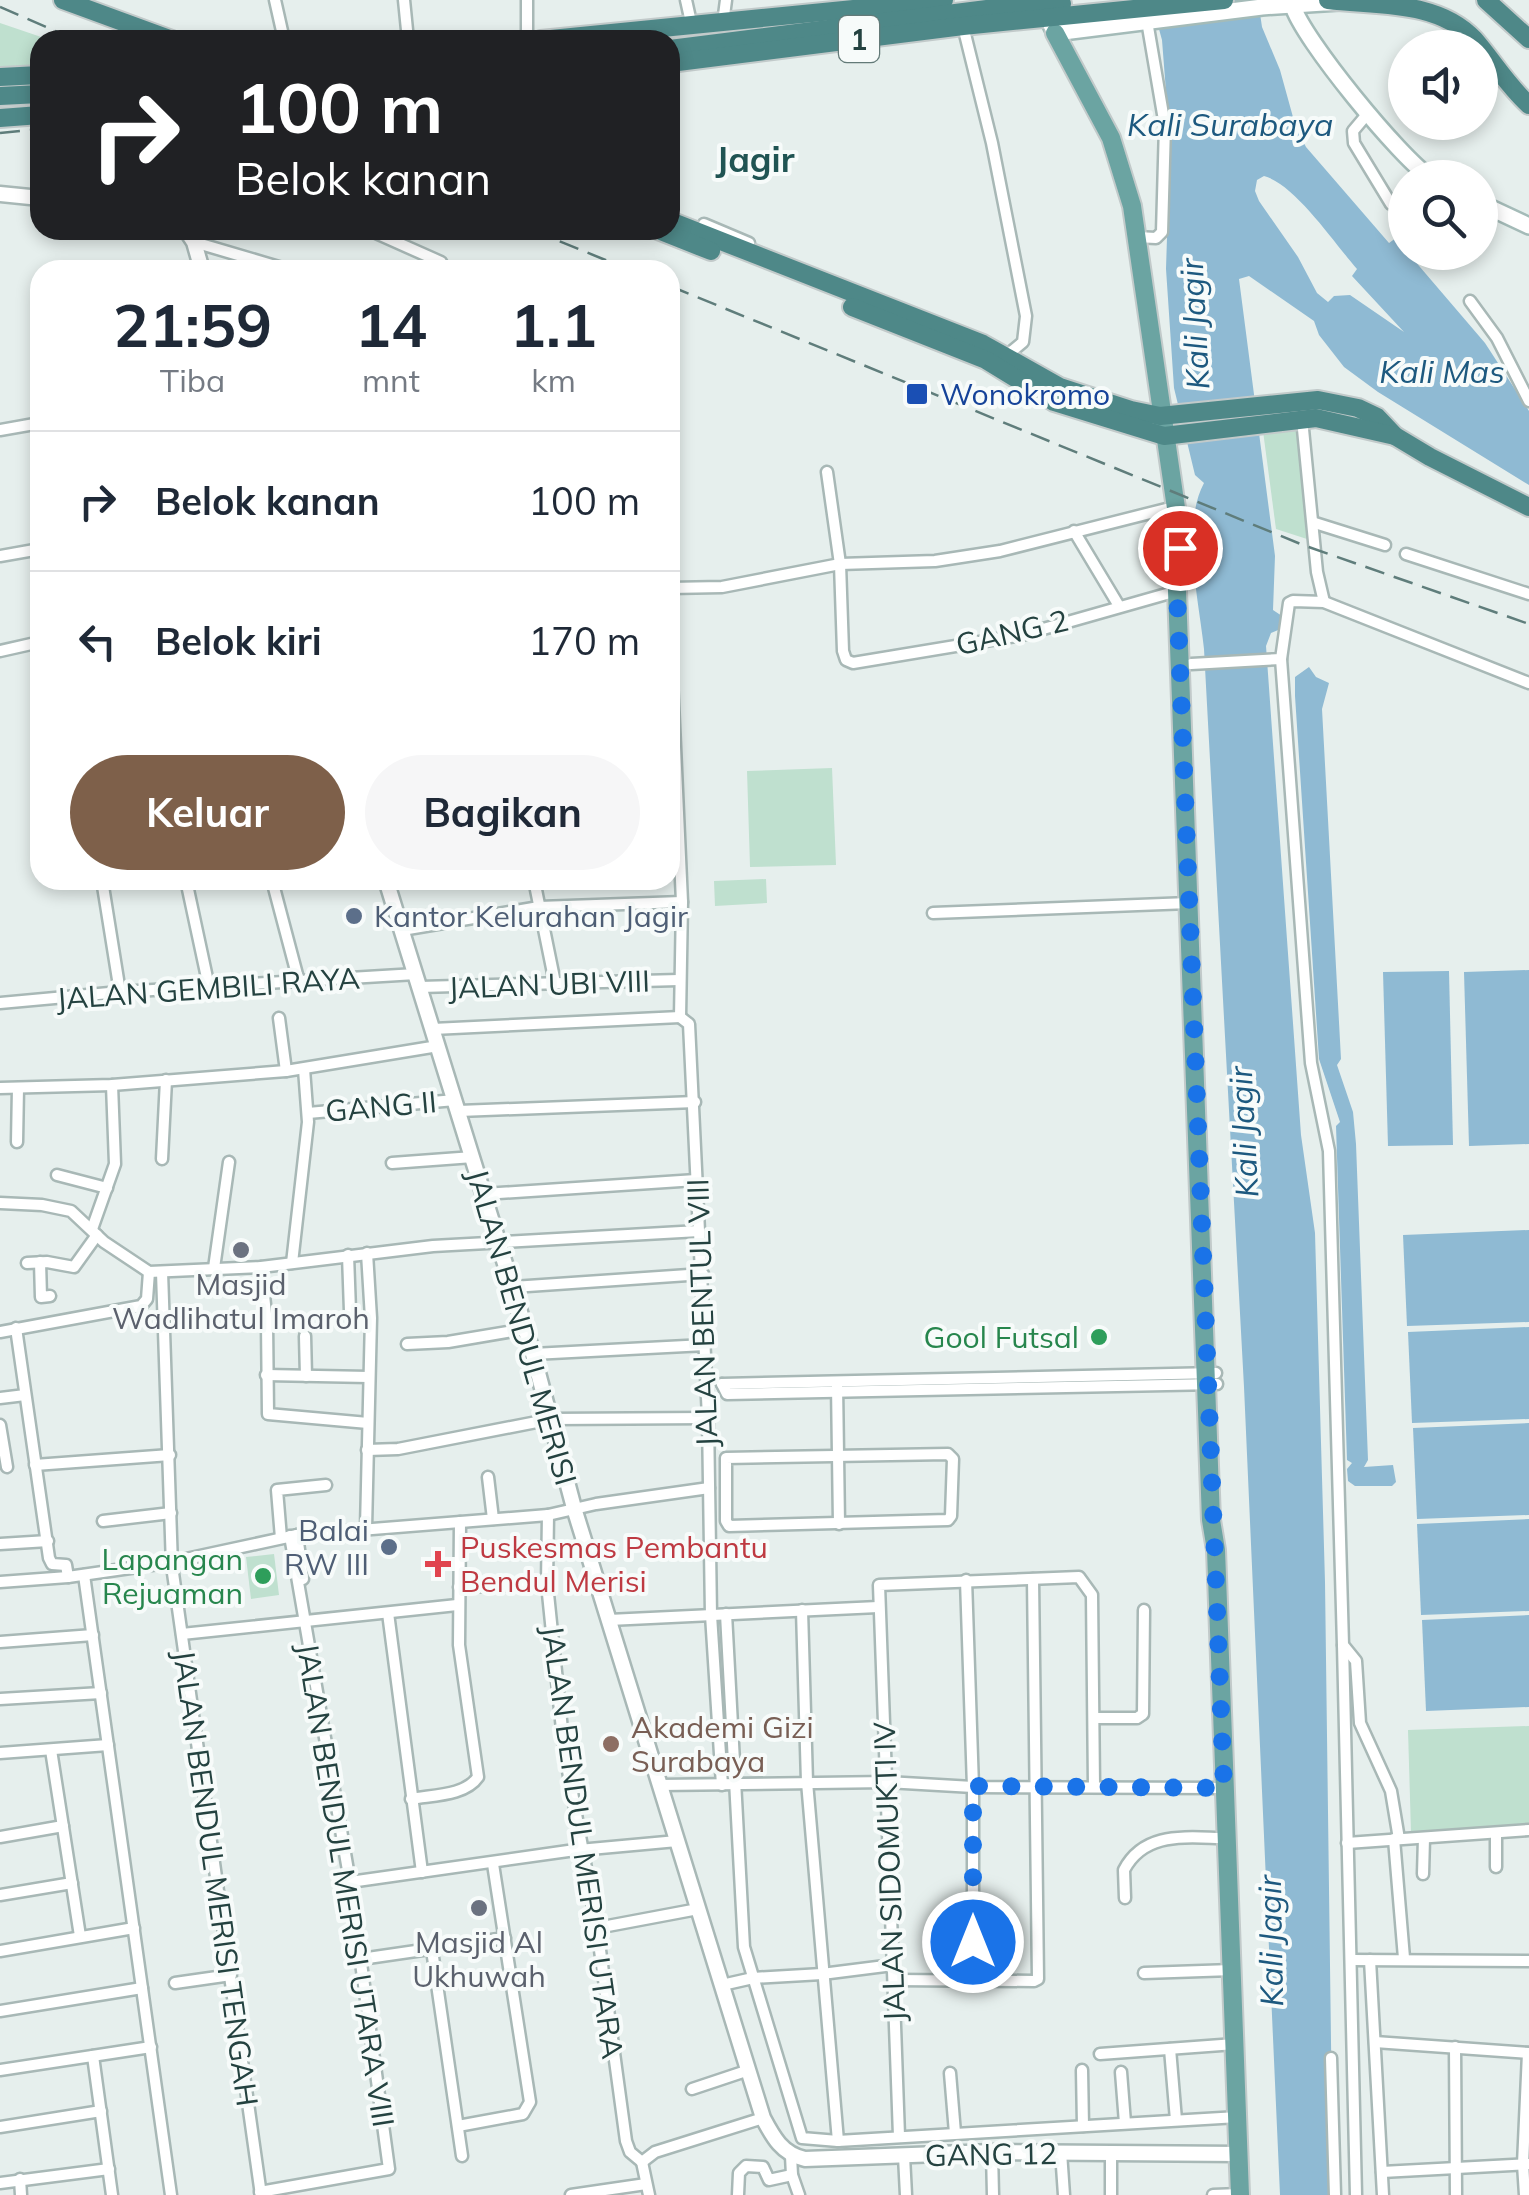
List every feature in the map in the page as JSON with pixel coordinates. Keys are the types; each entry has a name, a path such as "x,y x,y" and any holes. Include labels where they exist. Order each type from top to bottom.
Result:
{"highway":[{"path":"63,0 145,30"},
{"name":"1","path":"680,51 963,26 1053,14 1098,0"},
{"name":"1","path":"657,30 946,5 994,5 1053,14 1151,16 1224,0"},
{"path":"1486,0 1529,40"},
{"path":"1335,1 1402,4 1454,22 1529,104"},
{"name":"1","path":"680,50 946,5"},
{"path":"0,77 30,76"},
{"path":"0,96 30,94"},
{"path":"0,118 30,116"},
{"path":"680,223 711,231 984,344 1072,392 1169,415 1260,404 1318,400 1338,403 1377,417 1395,436 1529,507"},
{"path":"680,239 960,348 1056,403 1164,436 1324,418 1395,436"}],"main road":[{"path":"1151,16 1335,1"},
{"path":"1293,6 1320,52 1411,160"},
{"path":"1053,14 1110,138 1132,206 1169,415 1164,436 1197,664 1188,738 1188,903 1205,1206"},
{"path":"1498,211 1529,226"},
{"path":"1180,548 1177,591 1188,738 1211,1379 1222,1520 1216,1550 1240,2195"}],"street":[{"path":"275,0 282,30"},
{"path":"404,0 407,30"},
{"path":"527,0 528,30"},
{"path":"686,0 692,27"},
{"path":"723,24 726,0"},
{"path":"1136,237 1156,238 1162,232 1165,126 1151,16"},
{"path":"963,26 992,143 1026,316 1024,342 1006,356"},
{"path":"1369,112 1353,132 1354,143 1388,201"},
{"path":"0,194 30,197"},
{"path":"202,240 261,260"},
{"path":"392,240 436,260"},
{"path":"741,245 764,249"},
{"path":"1470,301 1497,338 1529,400"},
{"path":"1302,419 1324,602"},
{"path":"0,430 30,425"},
{"path":"826,472 840,564"},
{"path":"680,588 722,587 840,564 965,557 1174,507"},
{"path":"1315,523 1384,545"},
{"path":"1074,530 1119,606"},
{"path":"0,556 30,551"},
{"path":"1406,554 1529,594"},
{"name":"GANG 2","path":"840,564 846,660 853,662 1022,635 1177,591"},
{"path":"1356,2195 1329,1151 1311,1063 1277,659 1290,604 1324,602 1529,683"},
{"path":"0,651 30,644"},
{"path":"1197,664 1277,659"},
{"path":"433,1030 680,1018 680,882"},
{"path":"104,890 120,992"},
{"path":"188,890 209,987"},
{"path":"275,890 299,982"},
{"name":"JALAN BENDUL MERISI","path":"389,890 500,1243 574,1508 763,2118"},
{"path":"536,890 555,983"},
{"path":"402,930 539,907 682,902"},
{"path":"933,914 1188,903"},
{"name":"JALAN UBI VIII","path":"418,981 679,980"},
{"name":"JALAN GEMBILI RAYA","path":"0,1004 120,992 299,982 418,981"},
{"path":"279,1018 286,1070"},
{"name":"JALAN BENTUL VIII","path":"680,1018 689,1024 695,1102 709,1488 728,1784 748,1979 799,2134 802,2138 838,2140"},
{"path":"0,1088 112,1084 286,1070 438,1046"},
{"path":"292,1263 308,1113 304,1068"},
{"path":"162,1159 166,1080"},
{"path":"26,1263 74,1267 94,1232 115,1164 112,1084"},
{"path":"17,1142 18,1088"},
{"name":"GANG II","path":"308,1113 695,1102"},
{"path":"392,1162 473,1158"},
{"path":"214,1268 229,1162"},
{"path":"57,1175 107,1188"},
{"path":"484,1194 696,1180"},
{"path":"0,1203 71,1211 149,1272 261,1267 366,1253 699,1231"},
{"path":"366,1253 371,1318 366,1528"},
{"path":"348,1256 350,1311"},
{"path":"40,1262 41,1297"},
{"path":"261,1267 267,1322 268,1414 368,1423"},
{"path":"0,1332 141,1306 147,1299 149,1272"},
{"name":"JALAN BENDUL MERISI TENGAH","path":"162,1272 172,1562 260,2193"},
{"path":"513,1287 702,1274"},
{"path":"16,1328 50,1561 66,1565 68,1577"},
{"path":"407,1344 448,1342 525,1328"},
{"path":"305,1336 306,1376"},
{"path":"533,1354 704,1345"},
{"path":"266,1375 369,1377"},
{"path":"837,1386 727,1394 722,1384 837,1386 1211,1379"},
{"path":"837,1386 839,1524"},
{"path":"0,1398 25,1395"},
{"path":"367,1450 398,1449 552,1419 708,1418"},
{"path":"0,1425 7,1467"},
{"path":"35,1464 170,1454"},
{"path":"948,1454 953,1460 948,1520 839,1524 728,1526 724,1460 948,1454"},
{"path":"488,1478 493,1519"},
{"name":"JALAN BENDUL MERISI UTARA VIII","path":"260,2193 389,2168 350,1882 302,1601 305,1590 277,1490 326,1485"},
{"path":"0,1582 172,1562 290,1536 548,1515 709,1488"},
{"path":"103,1521 171,1513"},
{"name":"JALAN BENDUL MERISI UTARA","path":"548,1515 547,1584 564,1748 598,1928 626,2142 630,2152 642,2162 648,2190"},
{"path":"411,1799 462,1790 478,1777 459,1645 460,1522"},
{"path":"0,1544 48,1541"},
{"path":"84,1575 172,2195"},
{"path":"609,1620 878,1607 879,1584 1077,1576 1092,1593 1094,1786"},
{"path":"966,1580 973,1786 973,1981"},
{"path":"894,1980 1036,1980 1032,1580"},
{"path":"459,1587 547,1584"},
{"path":"182,1634 457,1605"},
{"name":"JALAN SIDOMUKTI IV","path":"878,1607 888,1782 899,2136"},
{"path":"802,1610 807,1782 838,2140 1238,2117"},
{"path":"1095,1718 1136,1718 1143,1714 1144,1610"},
{"path":"388,1613 422,1872"},
{"path":"0,1642 93,1635"},
{"path":"1343,1646 1354,1655 1360,1723 1392,1790 1404,1958"},
{"path":"0,1699 101,1694"},
{"path":"0,1754 108,1746"},
{"path":"52,1750 80,1936"},
{"path":"660,1785 888,1782 1224,1788"},
{"path":"0,1837 63,1826"},
{"path":"1347,1843 1529,1830"},
{"path":"1496,1833 1496,1868"},
{"path":"1124,1898 1124,1870 1145,1845 1158,1839 1227,1838"},
{"path":"1423,1874 1424,1838"},
{"path":"350,1882 678,1841"},
{"path":"458,2126 523,2114 530,2102 493,1864"},
{"path":"0,1895 72,1884"},
{"path":"598,1928 698,1909"},
{"path":"0,1951 134,1928"},
{"path":"361,1959 504,1938"},
{"path":"432,1950 462,2156"},
{"path":"1350,1960 1529,1961"},
{"path":"1370,1960 1383,2195"},
{"path":"722,1985 893,1965"},
{"path":"1144,1973 1232,1970"},
{"path":"175,1984 230,1975"},
{"path":"0,2010 142,1988"},
{"path":"1375,2042 1528,2053 1525,2195"},
{"path":"1100,2054 1235,2044"},
{"path":"0,2070 151,2047"},
{"path":"1170,2048 1176,2120"},
{"path":"1455,2048 1456,2195"},
{"path":"93,2056 112,2195"},
{"path":"1331,2058 1335,2195"},
{"path":"692,2089 748,2070"},
{"path":"1082,2070 1084,2126"},
{"path":"1121,2072 1124,2123"},
{"path":"945,2154 950,2073"},
{"path":"0,2126 101,2111"},
{"path":"642,2162 655,2152 763,2118 791,2156 799,2195"},
{"path":"992,2152 993,2195"},
{"name":"GANG 12","path":"791,2156 804,2159 992,2152 1239,2154"},
{"path":"1061,2152 1064,2195"},
{"path":"1111,2152 1111,2195"},
{"path":"904,2156 906,2195"},
{"path":"1382,2172 1526,2164"},
{"path":"738,2195 738,2174 746,2166 763,2168 770,2180 792,2175"},
{"path":"0,2183 109,2169"},
{"path":"20,2180 21,2195"},
{"path":"571,2195 648,2190"},
{"path":"1213,2195 1240,2195"}],"green space":[{"path":"0,23 30,33 30,74 0,75"},
{"path":"1297,428 1307,539 1276,529 1263,431"},
{"path":"832,768 836,865 750,867 747,771"},
{"path":"766,879 767,903 715,906 714,881"},
{"name":"Lapangan Rejuaman","path":"274,1554 279,1595 251,1599 246,1557"},
{"path":"1529,1726 1529,1828 1411,1832 1408,1730"}],"water":[{"path":"1151,0 1258,0 1262,27 1306,147 1388,242 1388,270 1423,270 1485,343 1529,411 1529,485 1378,392 1344,367 1319,335 1314,321 1249,276 1239,279 1275,556 1273,610 1282,616 1283,628 1271,633 1266,646 1301,1135 1315,1233 1325,1582 1333,2195 1280,2195 1244,1387 1204,649 1193,542 1197,501 1204,483 1195,475 1174,388 1166,269 1170,143 1162,40","holes":["1264,176 1289,190 1357,269 1352,276 1404,332 1350,295 1334,296 1328,302 1317,293 1255,191 1257,180"]},
{"path":"1309,667 1316,677 1329,683 1322,709 1341,1059 1337,1065 1353,1112 1356,1144 1368,1460 1364,1467 1393,1465 1396,1482 1392,1486 1355,1486 1348,1481 1347,1469 1352,1463 1347,1460 1336,1126 1340,1122 1319,1059 1295,696 1295,677"},
{"path":"1529,970 1529,1144 1469,1146 1464,972"},
{"path":"1449,971 1453,1145 1388,1146 1383,972"},
{"path":"1529,1230 1529,1322 1407,1326 1403,1235"},
{"path":"1529,1327 1529,1419 1412,1423 1408,1332"},
{"path":"1529,1423 1529,1515 1417,1519 1413,1428"},
{"path":"1529,1519 1529,1611 1421,1615 1417,1524"},
{"path":"1529,1615 1529,1707 1426,1711 1422,1620"}],"railway":[{"path":"0,7 53,30"},
{"path":"0,133 30,130"},
{"path":"556,240 606,260"},
{"path":"680,290 1303,545 1529,624"}],"place":[{"name":"Wonokromo","path":"917,394"},
{"name":"Kantor Kelurahan Jagir","path":"354,916"},
{"name":"Masjid Wadlihatul Imaroh","path":"241,1250"},
{"name":"Gool Futsal","path":"1099,1337"},
{"name":"Balai RW III","path":"389,1547"},
{"name":"Puskesmas Pembantu Bendul Merisi","path":"438,1564"},
{"name":"Lapangan Rejuaman","path":"263,1576"},
{"name":"Akademi Gizi Surabaya","path":"611,1744"},
{"name":"Masjid Al Ukhuwah","path":"479,1908"}],"district":[{"name":"Jagir","path":"755,159"}],"route":[{"path":"973,1942 973,1786 1224,1788 1177,591 1180,548"}],"water label":[{"name":"Kali Surabaya","path":"1230,124"},
{"name":"Kali Jagir","path":"1194,324"},
{"name":"Kali Mas","path":"1442,371"},
{"name":"Kali Jagir","path":"1243,1132"},
{"name":"Kali Jagir","path":"1270,1941"}]}
